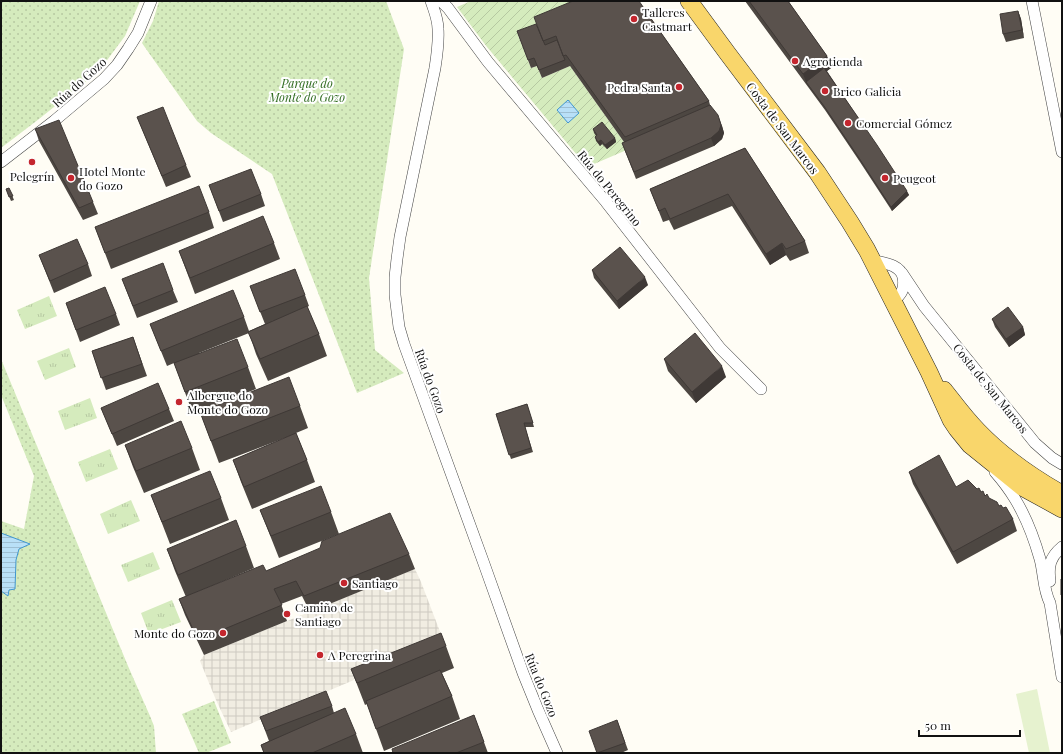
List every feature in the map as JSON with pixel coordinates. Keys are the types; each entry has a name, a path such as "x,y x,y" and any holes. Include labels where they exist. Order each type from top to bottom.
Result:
{"main road":[{"name":"Costa de San Marcos","path":"689,1 817,172 850,222 871,260 897,298 928,372 951,420 957,429 970,444 1022,487 1062,509"},
{"name":"Costa de San Marcos","path":"928,372 972,425 987,440 1030,474 1062,494"}],"street":[{"name":"Rúa do Gozo","path":"1,162 54,121 104,79 117,65 138,33 151,1"},
{"name":"Rúa do Gozo","path":"431,1 436,16 438,46 435,68 400,237 395,277 397,312 404,344 516,653 538,710 557,753"},
{"name":"Rúa do Peregrino","path":"441,1 448,8 488,62 606,202 720,348 761,389"},
{"path":"1032,1 1062,152"},
{"name":"Costa de San Marcos","path":"871,260 890,264 902,273 924,306 1036,443 1052,458 1062,464"},
{"path":"897,298 904,282 902,273"},
{"name":"Costa de San Marcos","path":"897,298 906,294 924,306"},
{"path":"984,456 1015,498 1031,530 1040,560 1046,595 1058,624 1062,676"},
{"path":"1050,604 1052,597 1049,567 1052,559 1062,547"}],"green space":[{"path":"1,1 140,1 125,36 99,71 1,148"},
{"name":"Parque do Monte do Gozo","path":"159,1 386,1 404,49 369,278 375,350 404,373 357,393 272,174 211,133 197,121 142,43 153,21"},
{"path":"471,1 606,1 518,35 531,68 537,66 542,78 570,66 629,149 587,167 487,47 457,7"},
{"path":"49,296 57,316 25,329 17,310"},
{"path":"69,348 76,367 45,380 37,361"},
{"path":"1,359 154,726 156,753 1,753 1,521 24,529 34,476 1,395"},
{"path":"90,398 97,418 65,430 58,411"},
{"path":"110,449 118,469 86,482 78,462"},
{"path":"131,500 140,521 108,534 100,514"},
{"path":"153,552 160,569 128,582 121,565"},
{"path":"172,600 181,622 149,634 141,613"},
{"path":"1037,689 1050,753 1029,753 1016,694"},
{"path":"214,701 231,743 206,753 199,753 182,714"}],"shaded area":[{"path":"415,569 444,642 231,732 200,661 204,655"}],"water":[{"path":"568,100 579,113 568,123 557,110"},
{"path":"1,533 30,544 19,549 16,560 15,589 9,590 8,596 1,591"}],"building":[{"path":"573,1 639,1 709,101 625,137 566,55 563,56 556,36 543,41 534,17"},
{"path":"749,1 788,1 827,56 803,74"},
{"path":"1018,11 1022,30 1003,34 1000,14"},
{"path":"536,24 545,45 557,40 565,60 539,70 534,58 528,60 517,31"},
{"path":"824,68 907,191 891,207 824,106 806,82"},
{"path":"710,105 718,115 721,125 719,131 711,138 634,172 622,143"},
{"path":"163,107 186,165 162,176 137,117"},
{"name":"Hotel Monte do Gozo","path":"59,120 93,202 79,208 35,129"},
{"path":"602,122 615,138 605,145 601,140 598,142 595,137 597,135 593,129"},
{"path":"745,148 805,241 786,249 782,243 766,254 728,194 670,219 665,208 659,211 650,189"},
{"path":"251,169 261,194 219,211 209,185"},
{"path":"199,186 209,212 105,253 95,227"},
{"path":"9,188 13,196 9,197 6,189"},
{"path":"263,216 274,243 190,278 179,251"},
{"path":"77,239 88,264 50,281 39,255"},
{"path":"620,247 645,277 617,301 592,270"},
{"path":"163,263 173,290 133,306 122,279"},
{"path":"295,269 305,295 260,312 250,286"},
{"path":"105,287 116,314 76,330 66,303"},
{"path":"233,290 244,317 161,351 150,324"},
{"path":"307,306 319,334 260,359 248,332"},
{"path":"1008,307 1023,327 1006,339 992,319"},
{"path":"695,333 722,366 692,392 664,359"},
{"path":"133,337 142,364 101,378 92,351"},
{"path":"237,339 248,367 185,392 174,363"},
{"path":"289,377 300,406 211,441 200,412"},
{"path":"158,383 169,409 112,434 101,408"},
{"path":"527,404 533,423 524,423 531,448 509,455 496,414"},
{"path":"181,421 192,448 136,471 125,445"},
{"path":"296,433 307,460 244,487 233,460"},
{"path":"939,455 956,487 968,480 977,489 979,488 981,492 983,491 985,496 987,494 989,498 997,502 999,506 1001,505 1003,508 1006,507 1013,519 953,552 909,472"},
{"path":"210,471 221,498 162,522 151,495"},
{"path":"321,486 331,512 271,536 260,510"},
{"path":"390,513 409,554 304,596 296,581 274,589 282,605 198,640 179,599 263,565 266,571 320,548 322,541"},
{"path":"236,520 246,546 178,575 167,549"},
{"path":"1062,579 1062,595 1061,595"},
{"path":"441,633 446,646 357,683 351,669"},
{"path":"440,670 452,696 376,729 366,701"},
{"path":"326,691 332,706 266,731 260,717"},
{"path":"345,708 356,734 312,753 264,753 261,745"},
{"path":"474,715 484,742 456,753 393,753 392,749"},
{"path":"617,720 625,743 597,753 589,731"}],"place":[{"name":"Talleres Castmart","path":"634,19"},
{"name":"Agrotienda","path":"795,61"},
{"name":"Pedra Santa","path":"679,87"},
{"name":"Brico Galicia","path":"825,91"},
{"name":"Comercial Gómez","path":"848,123"},
{"name":"Pelegrín","path":"32,162"},
{"name":"Hotel Monte do Gozo","path":"71,178"},
{"name":"Peugeot","path":"885,178"},
{"name":"Albergue do Monte do Gozo","path":"179,402"},
{"name":"Santiago","path":"344,583"},
{"name":"Camiño de Santiago","path":"287,614"},
{"name":"Monte do Gozo","path":"223,633"},
{"name":"A Peregrina","path":"320,655"}]}
